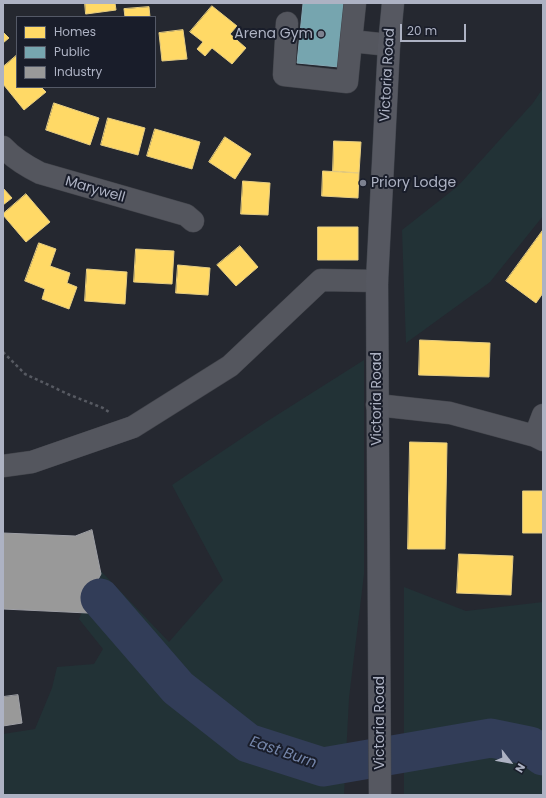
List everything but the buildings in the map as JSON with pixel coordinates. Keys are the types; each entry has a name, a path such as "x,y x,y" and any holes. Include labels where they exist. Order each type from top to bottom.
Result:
{"main road":[{"name":"Victoria Road","path":"380,795 377,405 378,289 389,45 393,3"}],"street":[{"path":"287,23 284,75 347,82 355,3"},
{"path":"351,41 389,45"},
{"name":"Marywell","path":"3,147 12,157 25,166 40,173 186,215 193,221"},
{"path":"3,466 32,462 133,427 230,366 321,280 378,289"},
{"path":"377,405 450,413 539,438 543,414"}],"path":[{"path":"3,352 25,374 70,395 103,408"}],"shaded area":[{"path":"543,88 543,216 490,282 406,343 402,230 458,186 533,103"},
{"path":"364,360 364,574 349,698 344,795 3,795 3,734 35,729 52,688 57,667 94,664 103,649 79,619 100,570 169,642 223,580 172,485 266,422"},
{"path":"404,587 466,611 543,602 543,795 404,795"}],"waterway":[{"name":"East Burn","path":"100,598 178,688 248,743 323,767 491,738 530,746 543,756"}],"place":[{"name":"Arena Gym","path":"321,34"},
{"name":"Priory Lodge","path":"363,183"}]}
